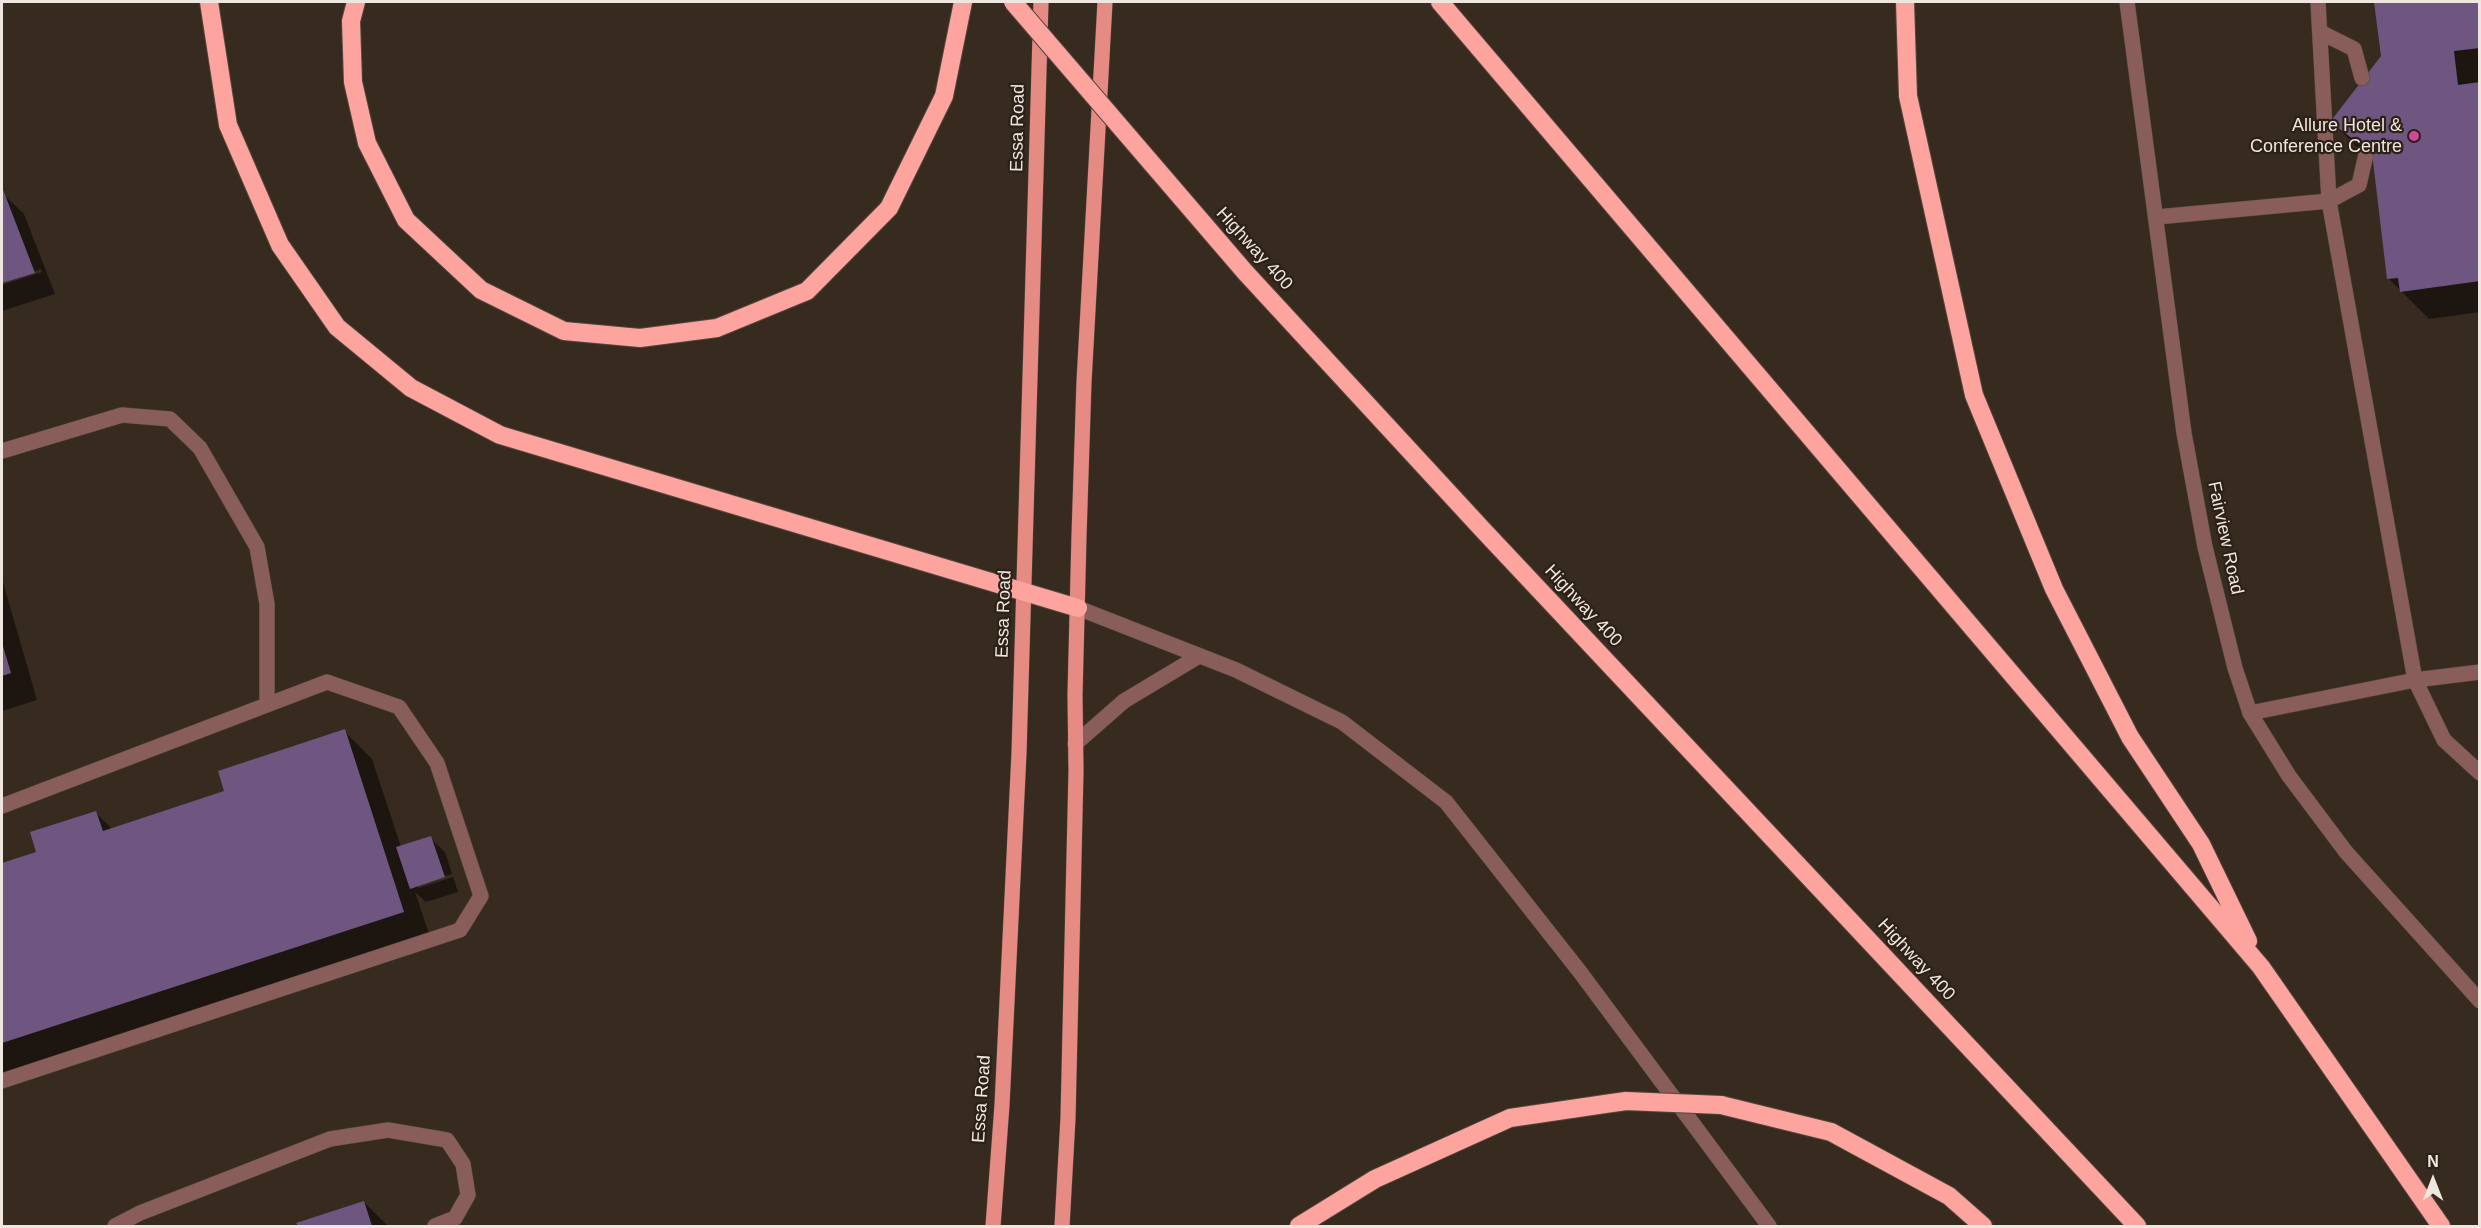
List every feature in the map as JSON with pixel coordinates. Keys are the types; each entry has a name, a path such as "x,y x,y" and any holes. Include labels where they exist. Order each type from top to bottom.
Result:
{"highway":[{"path":"209,2 228,125 280,245 337,327 411,388 500,435 1078,608"},
{"path":"356,2 351,21 353,82 368,143 406,219 481,290 564,331 640,338 717,328 807,291 889,208 944,96 963,2"},
{"name":"Highway 400","path":"1013,2 1245,272 1483,530 2137,1227"},
{"path":"1440,2 2261,967 2441,1227"},
{"path":"1905,2 1908,96 1974,395 2054,589 2130,737 2201,844 2261,967"},
{"path":"1299,1227 1374,1179 1510,1119 1626,1101 1721,1105 1831,1132 1949,1196 1983,1227"}],"main road":[{"name":"Essa Road","path":"993,1227 1012,902 1025,591 1041,2"},
{"path":"1062,1227 1068,1118 1084,382 1105,2"}],"street":[{"name":"Fairview Road","path":"2127,2 2184,433 2205,547 2235,668 2250,713 2289,776 2346,852 2480,1001"},
{"path":"2318,2 2329,201 2415,680 2444,740 2480,773"},
{"path":"2320,32 2354,49 2362,78"},
{"path":"2157,217 2329,201 2359,185 2367,150"},
{"path":"2,451 122,415 170,418 200,448 257,547 267,604 267,705"},
{"path":"1078,608 1236,670 1342,722 1446,802 1580,972 1769,1227"},
{"path":"1076,744 1124,701 1199,656"},
{"path":"2250,713 2415,680 2480,672"},
{"path":"2,806 327,682 399,707 437,763 481,896 460,930 2,1081"},
{"path":"115,1227 141,1213 330,1138 388,1130 447,1140 463,1164 468,1195 455,1218 435,1227"}],"building":[{"name":"Allure Hotel & Conference Centre","path":"2374,2 2480,2 2480,48 2454,51 2458,85 2480,82 2480,281 2400,292 2398,278 2387,279 2372,153 2330,122 2381,56"},
{"path":"2,187 35,273 2,283"},
{"path":"2,643 11,673 2,676"},
{"path":"345,729 404,912 2,1043 2,863 36,852 30,832 96,811 103,831 224,791 218,771"},
{"path":"431,836 445,877 410,889 396,847"},
{"path":"364,1201 372,1226 298,1226 296,1223"}],"place":[{"name":"Allure Hotel & Conference Centre","path":"2414,136"}]}
